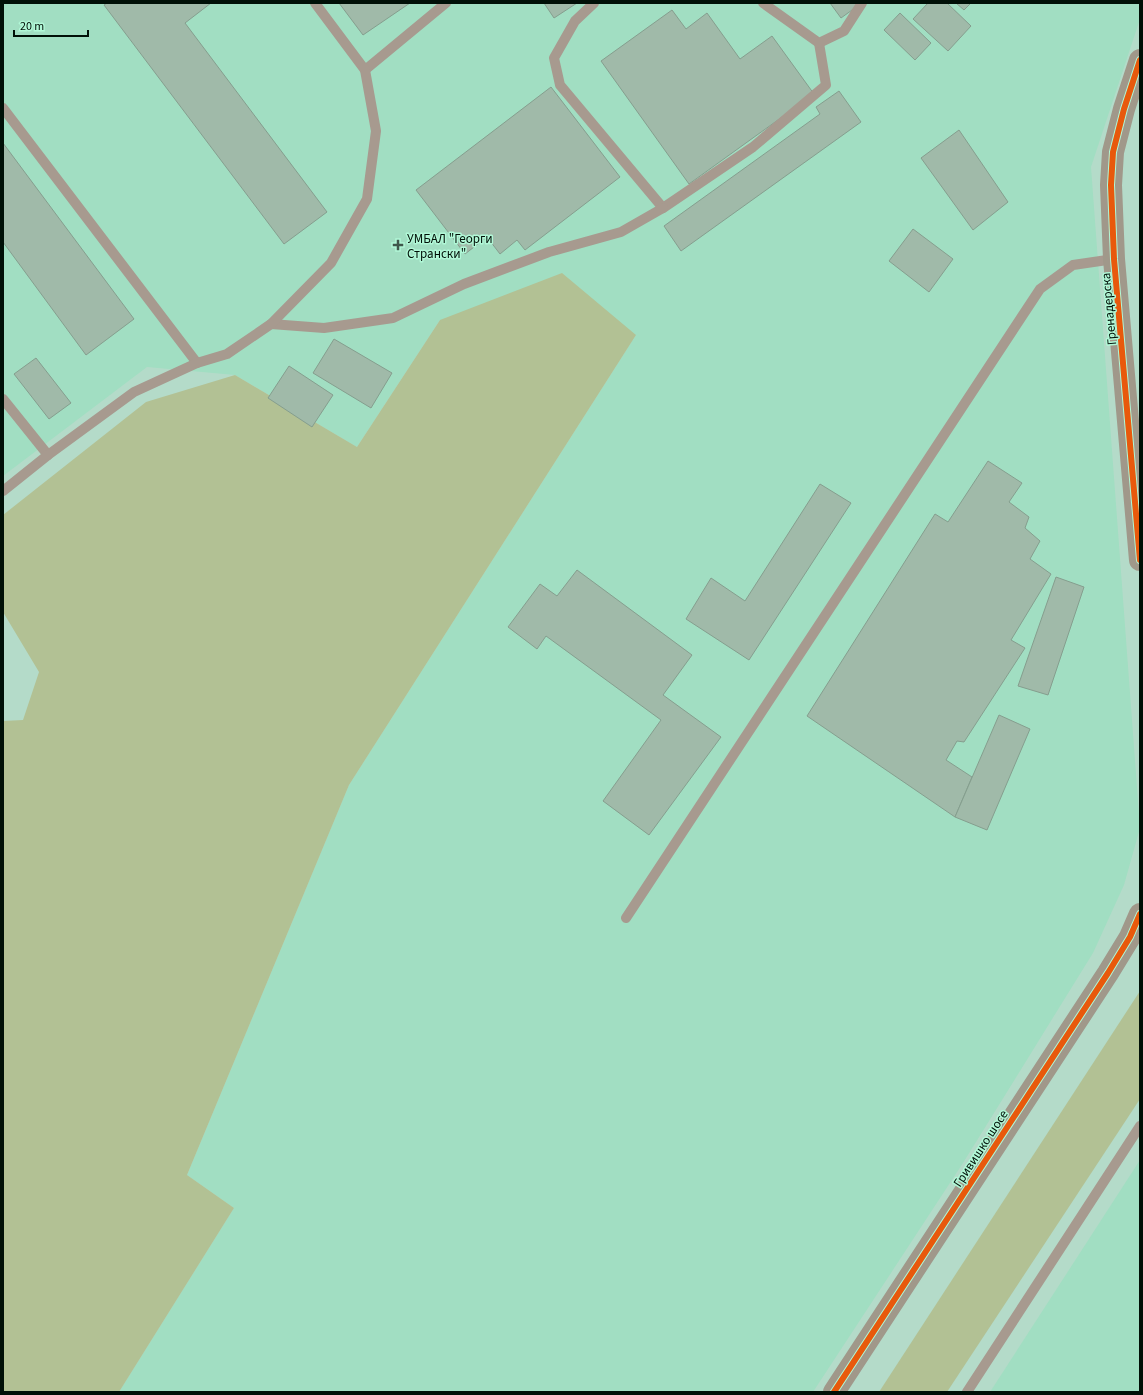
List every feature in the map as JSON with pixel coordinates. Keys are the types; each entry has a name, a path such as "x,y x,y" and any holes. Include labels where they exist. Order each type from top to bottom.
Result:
{"street":[{"name":"Гренадерска","path":"1140,60 1124,109 1113,152 1111,185 1114,259 1140,560"},
{"name":"Гривишко шосе","path":"834,1392 1108,973 1130,937 1140,914"}],"lane":[{"path":"3,491 48,454 134,392 197,363 227,354 271,324 331,263 367,199 376,131 365,70 315,3"},
{"path":"365,70 446,3"},
{"path":"594,3 575,21 554,58 560,85 662,208"},
{"path":"271,324 324,328 393,318 471,281 549,252 621,232 662,208 753,147 826,85 819,43 763,3"},
{"path":"819,43 844,31 862,3"},
{"path":"3,108 197,363"},
{"path":"626,918 1040,289 1072,266 1114,259"},
{"path":"3,399 48,454"},
{"path":"967,1392 1140,1126"}],"shaded area":[{"path":"3,3 1140,3 1140,19 1091,167 1140,828 1124,885 1093,953 963,1163 813,1392 119,1392 234,1208 187,1175 349,785 636,335 440,320 357,447 235,375 147,367 3,476"},
{"path":"562,273 636,335 349,785 187,1175 234,1208 119,1392 3,1392 3,721 23,720 39,672 3,612 3,515 146,402 235,375 357,447 440,320"},
{"path":"1140,991 1140,1099 947,1392 879,1392"},
{"path":"1140,1160 1140,1392 990,1392"}],"building":[{"path":"107,3 211,3 185,23 327,212 284,244 104,5"},
{"path":"339,3 410,3 363,35"},
{"path":"544,3 577,3 554,18"},
{"path":"830,3 858,3 859,5 841,18"},
{"path":"928,3 947,3 971,26 948,51 913,19"},
{"path":"956,3 971,3 964,10"},
{"path":"672,10 686,29 707,13 740,59 772,36 814,94 689,184 601,61"},
{"path":"900,13 931,43 915,60 884,30"},
{"path":"551,87 620,177 525,250 517,240 500,254 487,237 465,254 416,190"},
{"path":"839,91 861,122 681,251 664,226 820,114 816,107"},
{"path":"959,130 1008,202 973,230 921,158"},
{"path":"3,143 134,319 86,355 3,242"},
{"path":"913,229 953,259 929,292 889,261"},
{"path":"334,339 392,373 371,408 313,373"},
{"path":"36,358 71,403 49,419 14,374"},
{"path":"289,366 333,395 312,427 268,398"},
{"path":"988,461 1022,483 1009,502 1029,517 1025,528 1040,541 1030,559 1051,574 1011,640 1025,648 964,742 957,741 946,760 972,777 955,817 807,716 935,514 948,522"},
{"path":"820,484 851,503 749,660 686,619 711,578 745,601"},
{"path":"577,570 692,655 663,695 721,737 649,835 603,801 661,720 546,636 537,649 508,627 540,584 557,596"},
{"path":"1056,577 1084,587 1048,695 1018,686"},
{"path":"999,715 1030,729 987,830 955,817"}],"cycle path":[{"path":"1140,60 1124,109 1113,152 1111,185 1114,259 1140,560"},
{"path":"834,1392 1108,973 1130,937 1140,914"}],"place":[{"name":"УМБАЛ \"Георги Странски\"","path":"398,245"}]}
